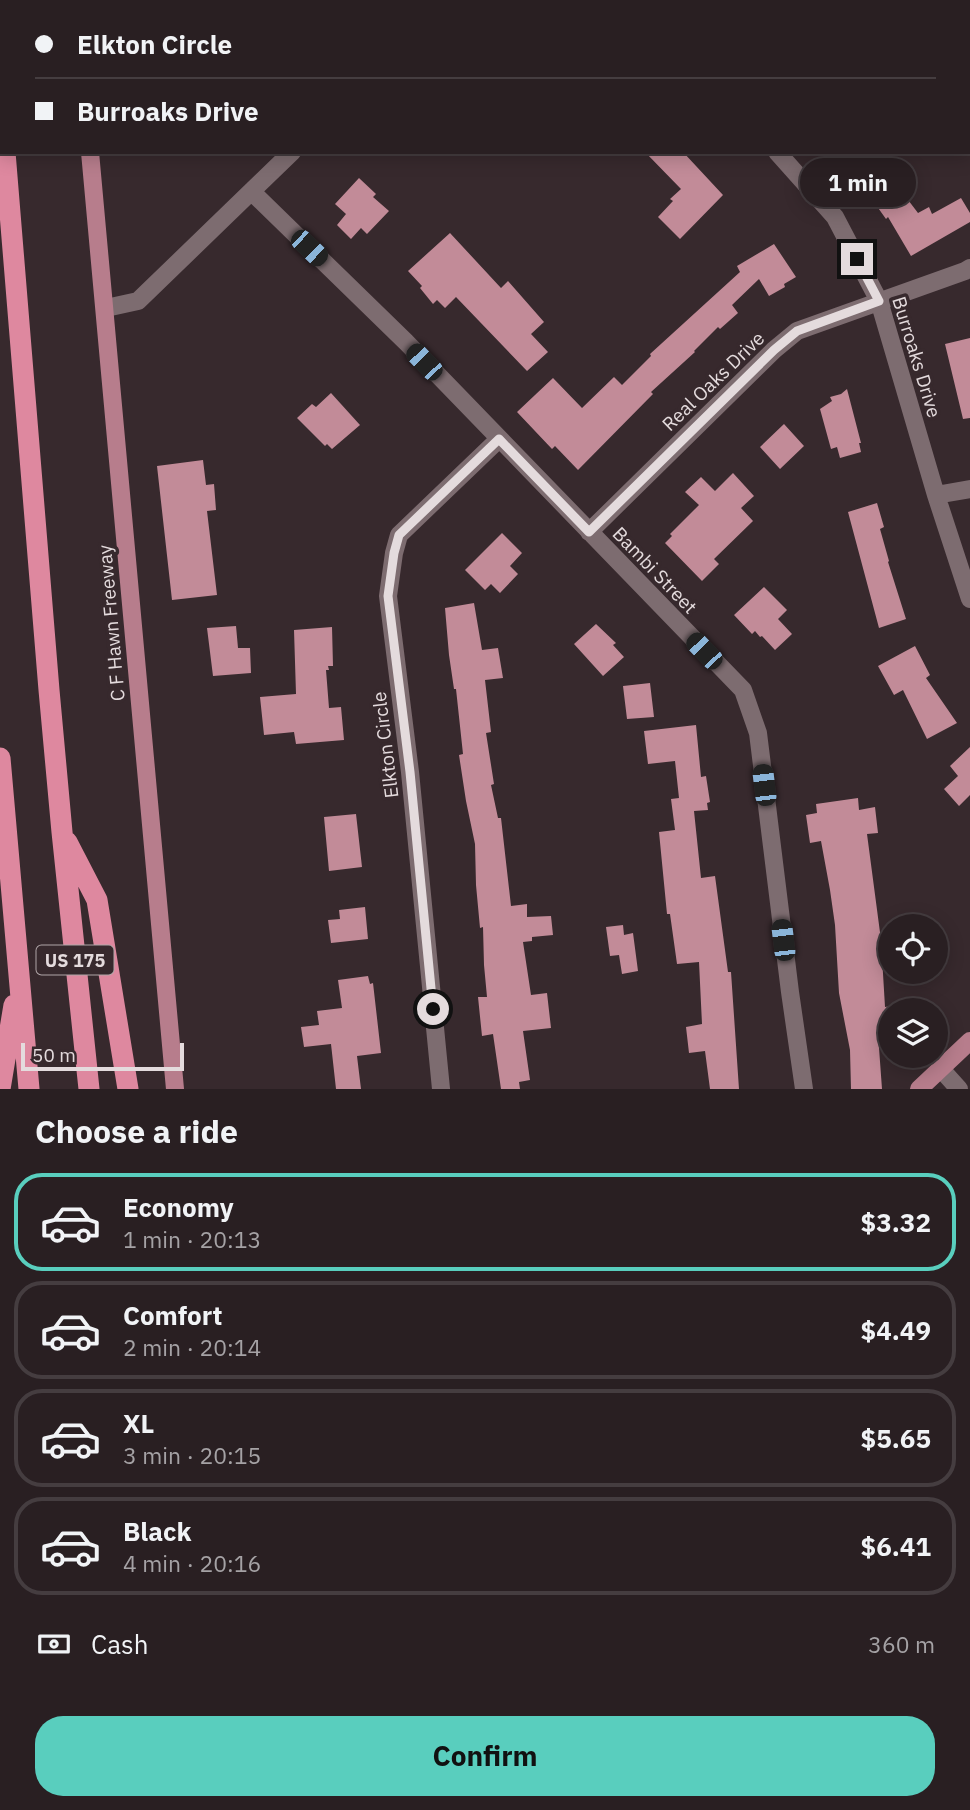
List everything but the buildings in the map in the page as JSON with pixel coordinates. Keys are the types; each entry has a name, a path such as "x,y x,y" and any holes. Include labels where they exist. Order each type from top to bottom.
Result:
{"highway":[{"name":"US 175","path":"5,154 62,832 89,1089"},
{"name":"US 175","path":"0,758 29,1089"},
{"path":"62,832 97,900 128,1089"},
{"path":"0,1089 19,972"}],"main road":[{"name":"C F Hawn Freeway","path":"90,154 175,1089"},
{"path":"919,1089 970,1041"}],"street":[{"path":"106,308 138,301 290,154"},
{"name":"Burroaks Drive","path":"778,154 835,216 879,301 936,495 970,599"},
{"name":"Bambi Street","path":"252,192 405,342 743,691 758,733 804,1089"},
{"name":"Real Oaks Drive","path":"589,532 774,350 797,331 970,268"},
{"name":"Elkton Circle","path":"441,1089 410,772 388,596 399,535 499,439"},
{"path":"936,495 970,489"},
{"path":"941,1069 959,1089"}],"route":[{"path":"433,1009 410,772 388,596 399,535 499,439 589,532 774,350 797,331 879,301 857,259"}]}
